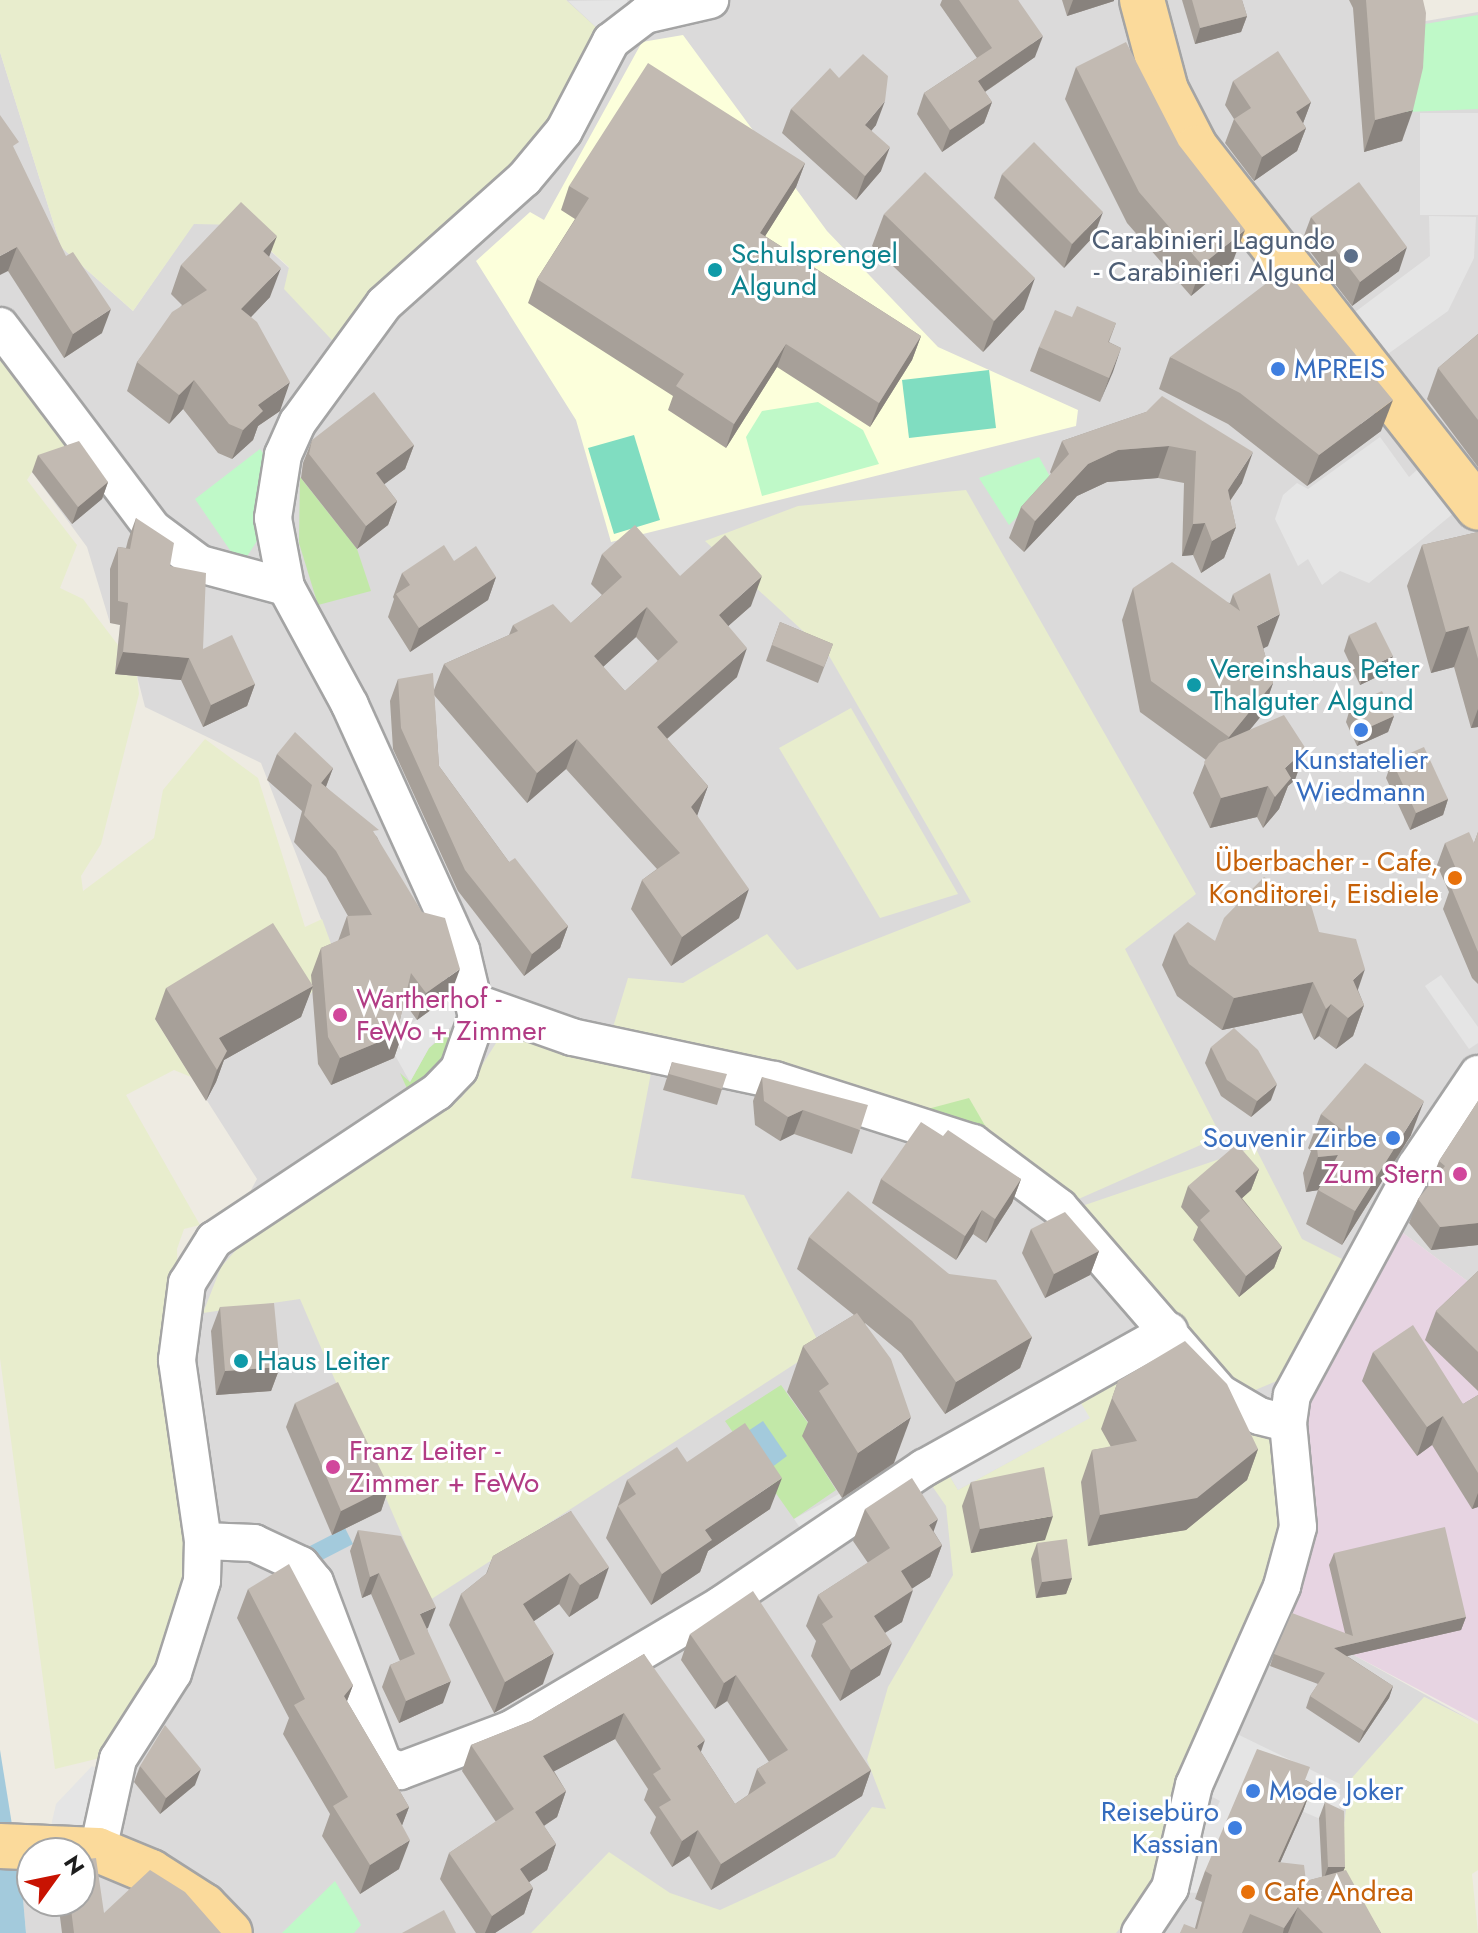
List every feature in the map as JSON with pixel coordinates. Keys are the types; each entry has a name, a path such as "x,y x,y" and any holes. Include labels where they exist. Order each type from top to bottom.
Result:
{"main road":[{"path":"1142,0 1166,90 1196,148 1478,508"},
{"path":"96,1853 151,1872 204,1906 230,1933"}],"street":[{"path":"85,1837 118,1759 173,1673 195,1621 203,1541 176,1330 196,1264 214,1240 437,1092 459,1069 479,1004 466,960 350,705 286,587 273,518 276,483 298,422 345,354 408,278 524,179 564,131 611,41 645,15 710,0"},
{"path":"0,326 153,529 200,564 286,587"},
{"path":"479,1004 572,1037 775,1080 973,1143 1059,1207 1236,1406 1288,1423"},
{"path":"1140,1933 1170,1888 1194,1785 1282,1586 1298,1527 1288,1423 1292,1395 1359,1269 1478,1074"},
{"path":"203,1541 254,1543 301,1565 315,1582 383,1763 400,1771 511,1729 722,1604 924,1468 1169,1331"}],"shaded area":[{"path":"0,0 566,0 611,41 584,96 345,354 284,289 289,267 242,225 194,224 133,311 61,247 0,52"},
{"path":"566,0 1414,0 1420,22 1478,12 1478,1289 1395,1227 1316,1634 1478,1724 1424,1697 1364,1933 26,1933 25,1917 96,1917 96,1837 73,1837 118,1759 176,1330 257,1179 155,1019 338,963 261,763 145,707 137,676 115,674 120,625 110,623 87,547 32,472 73,457 0,348 0,52 61,247 133,311 194,223 242,225 289,268 584,19"},
{"path":"627,0 633,24 611,41 568,1"},
{"path":"683,35 827,231 938,347 1078,410 1076,426 611,542 576,420 476,261 530,212 544,220 642,42"},
{"path":"1420,113 1478,113 1478,215 1420,215"},
{"path":"1429,216 1476,217 1474,258 1448,311 1378,361 1347,318 1430,256"},
{"path":"0,354 74,457 32,472 27,480 77,545 60,588 83,599 118,645 115,674 137,676 139,694 101,844 81,876 83,891 154,838 163,790 205,739 258,778 305,927 322,919 338,963 297,1009 155,1019 191,1077 174,1070 126,1095 200,1225 184,1229 177,1249 189,1574 164,1663 100,1758 55,1769 0,1358"},
{"path":"1380,437 1409,477 1417,470 1455,512 1369,583 1340,571 1322,585 1308,559 1298,566 1275,519 1283,495 1297,483 1308,489"},
{"path":"966,490 1196,894 1125,949 1221,1136 1065,1205 905,1115 610,1037 628,978 683,983 767,934 797,970 971,902 828,654 705,541 798,506"},
{"path":"851,708 958,894 880,918 779,748"},
{"path":"1441,975 1478,1027 1478,1043 1469,1049 1425,986"},
{"path":"457,991 460,1018 429,1048 410,1082 387,1041"},
{"path":"503,1032 651,1073 631,1178 744,1195 821,1347 430,1600 300,1299 203,1313 221,1267 243,1242 462,1097"},
{"path":"1255,1147 1302,1239 1344,1260 1284,1378 1253,1391 1232,1390 1082,1206"},
{"path":"1395,1227 1478,1289 1478,1721 1284,1618 1312,1385"},
{"path":"1141,1353 1288,1423 1298,1527 1149,1896 1116,1933 531,1933 609,1852 670,1893 720,1910 835,1857 872,1807 886,1809 867,1760 888,1687 953,1575 946,1506 921,1470 940,1460 958,1490 1089,1418 1073,1390"},
{"path":"1073,1390 1090,1418 958,1490 940,1460"},
{"path":"864,1480 869,1484 811,1544 794,1519"},
{"path":"1424,1697 1478,1724 1478,1870 1472,1874 1478,1933 1364,1933 1339,1861 1350,1780"},
{"path":"1235,1733 1340,1784 1339,1827 1304,1812 1300,1795 1247,1777 1197,1893 1184,1892 1201,1807 1214,1813 1220,1801 1207,1794"},
{"path":"92,1766 105,1774 87,1820 75,1833 50,1830 56,1804"}],"green space":[{"path":"1478,15 1478,109 1407,112 1413,26"},
{"path":"989,370 996,428 909,438 902,380"},
{"path":"818,402 863,430 879,464 762,496 746,437 762,411"},
{"path":"634,435 660,520 614,534 588,448"},
{"path":"260,449 267,459 260,485 264,530 246,558 234,556 195,499"},
{"path":"1039,457 1053,482 1009,525 979,478"},
{"path":"300,477 357,549 371,591 318,605 299,543"},
{"path":"454,1028 440,1070 409,1093 400,1073 410,1082 429,1048"},
{"path":"969,1098 987,1129 979,1138 905,1115"},
{"path":"781,1385 813,1430 803,1437 836,1490 794,1519 725,1421"},
{"path":"335,1881 361,1925 354,1933 282,1933"}],"water":[{"path":"763,1421 787,1456 767,1471 742,1435"},
{"path":"345,1528 353,1544 318,1562 310,1546"},
{"path":"0,1750 16,1850 16,1917 25,1917 26,1933 0,1933"}],"building":[{"path":"959,0 1018,0 1043,36 978,81 992,102 950,130 924,93 992,48"},
{"path":"1192,0 1242,0 1247,16 1200,28"},
{"path":"1366,0 1423,0 1426,13 1423,68 1413,110 1375,120"},
{"path":"1126,42 1179,145 1245,230 1202,265 1139,192 1076,67"},
{"path":"1278,51 1311,102 1296,112 1306,128 1262,157 1234,119 1251,108 1233,81"},
{"path":"863,54 888,76 885,101 865,125 890,147 865,176 791,109 830,68 839,78"},
{"name":"Schulsprengel Algund","path":"648,63 805,163 760,233 921,336 879,403 786,344 734,424 676,386 684,374 537,279 589,198 569,186"},
{"path":"0,115 19,142 13,146 66,256 73,252 111,309 73,334 17,247 0,256"},
{"path":"1034,142 1103,212 1072,244 1002,174"},
{"path":"925,172 1035,278 994,321 884,214"},
{"path":"1359,182 1407,247 1360,282 1311,217"},
{"path":"241,202 277,236 263,251 281,268 241,309 257,322 290,382 258,405 263,411 243,430 229,424 194,380 179,395 137,362 172,312 207,290 181,265"},
{"path":"1285,269 1393,400 1319,455 1240,393 1170,357"},
{"path":"1077,306 1116,323 1108,342 1121,348 1109,378 1039,347 1055,310 1072,317"},
{"path":"1478,334 1478,420 1438,368"},
{"path":"374,392 414,445 376,473 397,501 366,526 309,454 312,440"},
{"path":"1162,396 1253,452 1228,490 1236,527 1212,541 1205,523 1193,524 1196,451 1169,446 1118,450 1088,464 1035,521 1021,507 1069,454 1062,441 1146,412"},
{"path":"79,441 108,482 78,507 38,455"},
{"path":"136,518 174,543 170,566 206,573 203,649 232,635 255,684 211,705 189,658 123,652 128,603 118,601 118,547 130,549"},
{"path":"635,525 680,576 725,535 762,576 719,615 747,648 657,727 708,786 691,807 749,889 682,937 642,880 680,853 577,739 537,773 444,664 518,631 513,625 553,604 571,623 622,577 602,554","holes":["647,607 678,642 625,691 594,656"]},
{"path":"1478,532 1478,659 1469,626 1446,632 1422,545"},
{"path":"444,545 454,561 476,546 496,577 419,628 396,594 410,585 402,573"},
{"path":"1172,562 1240,611 1233,594 1270,573 1280,614 1257,626 1273,683 1229,737 1151,681 1133,588"},
{"path":"780,622 833,644 824,667 772,645"},
{"path":"1376,622 1393,656 1366,669 1349,635"},
{"path":"433,673 439,766 509,862 515,858 568,926 532,954 465,870 401,728 398,679"},
{"path":"1382,691 1394,716 1363,730 1351,705"},
{"path":"1284,715 1306,749 1285,768 1291,778 1275,797 1268,786 1221,798 1204,762 1219,743"},
{"path":"295,732 333,768 321,783 379,830 373,831 422,912 445,918 460,969 426,993 411,973 399,1024 403,1032 340,1058 328,1037 321,948 350,935 347,916 372,915 336,851 304,815 312,785 277,754"},
{"path":"1424,747 1448,799 1416,813 1392,761"},
{"path":"1469,832 1474,843 1478,832 1478,952 1451,887 1462,883 1445,843"},
{"path":"1264,877 1311,905 1319,932 1356,939 1365,969 1353,980 1364,1005 1348,1018 1331,1004 1326,1009 1313,982 1234,998 1189,964 1174,934 1188,922 1215,941 1224,918"},
{"path":"273,923 313,986 219,1038 227,1051 217,1070 166,988"},
{"path":"1234,1028 1258,1050 1277,1084 1257,1101 1227,1080 1211,1047"},
{"path":"672,1062 727,1074 722,1089 669,1074"},
{"path":"1365,1063 1424,1101 1355,1211 1318,1190 1338,1155 1318,1157 1316,1139 1349,1135 1321,1114"},
{"path":"762,1077 868,1105 860,1130 803,1110 788,1117 764,1101"},
{"path":"1478,1101 1478,1223 1440,1227 1418,1199 1445,1166 1439,1161"},
{"path":"921,1122 943,1136 948,1130 1021,1179 995,1219 982,1210 965,1236 881,1179"},
{"path":"1237,1144 1259,1169 1235,1191 1282,1247 1246,1276 1200,1220 1210,1211 1188,1186"},
{"path":"848,1191 949,1274 996,1280 1032,1337 956,1382 912,1321 809,1237"},
{"path":"1065,1212 1099,1251 1054,1274 1031,1229"},
{"path":"1478,1271 1478,1352 1436,1311"},
{"path":"274,1303 280,1367 225,1371 220,1307"},
{"path":"857,1313 891,1359 911,1417 858,1453 819,1391 829,1384 803,1346"},
{"path":"1413,1325 1463,1404 1478,1395 1478,1473 1443,1416 1427,1427 1373,1352"},
{"path":"1185,1341 1227,1384 1258,1449 1197,1498 1100,1515 1092,1450 1137,1441 1112,1398 1118,1381"},
{"path":"338,1382 389,1487 341,1511 295,1403"},
{"path":"745,1423 782,1478 705,1530 712,1540 662,1574 618,1506 636,1494 627,1480 677,1447 687,1462"},
{"path":"1044,1467 1053,1516 980,1529 971,1482"},
{"path":"912,1478 938,1519 929,1525 942,1545 901,1571 913,1590 874,1616 892,1643 851,1670 822,1624 833,1617 818,1595 890,1548 865,1509"},
{"path":"571,1511 609,1567 580,1585 570,1573 523,1604 554,1653 505,1682 461,1594 487,1573 493,1556"},
{"path":"1445,1527 1466,1617 1334,1648 1393,1686 1364,1731 1310,1696 1325,1673 1274,1654 1292,1613 1353,1636 1334,1553"},
{"path":"358,1530 401,1536 436,1607 420,1614 451,1681 406,1701 390,1665 415,1654 379,1573 370,1577"},
{"path":"1067,1539 1072,1578 1042,1582 1037,1543"},
{"path":"289,1564 353,1685 344,1696 409,1807 396,1814 410,1840 370,1865 333,1806 348,1797 294,1705 305,1699 248,1589"},
{"path":"753,1591 871,1770 721,1864 698,1830 682,1841 659,1807 671,1800 653,1774 661,1769 624,1713 543,1756 566,1791 535,1812 556,1844 520,1869 533,1888 492,1916 449,1853 514,1809 471,1745 531,1721 644,1654 705,1740 697,1746 735,1804 766,1783 757,1769 788,1750 736,1675 724,1683 690,1634"},
{"path":"165,1725 201,1769 166,1798 140,1766"},
{"path":"1257,1749 1310,1767 1305,1780 1313,1784 1278,1862 1304,1865 1306,1881 1346,1870 1381,1933 1323,1933 1298,1907 1284,1928 1250,1914 1242,1933 1180,1933 1184,1924 1197,1929 1212,1875 1205,1871"},
{"path":"1325,1802 1344,1811 1345,1867 1328,1867"},
{"path":"96,1858 104,1913 150,1870 185,1892 221,1933 74,1933 72,1917 96,1917"},
{"path":"444,1910 456,1933 402,1933"}],"place":[{"name":"Carabinieri Lagundo - Carabinieri Algund","path":"1351,256"},
{"name":"Schulsprengel Algund","path":"715,270"},
{"name":"MPREIS","path":"1278,369"},
{"name":"Vereinshaus Peter Thalguter Algund","path":"1194,685"},
{"name":"Kunstatelier Wiedmann","path":"1361,730"},
{"name":"Überbacher - Cafe, Konditorei, Eisdiele","path":"1455,878"},
{"name":"Wartherhof - FeWo + Zimmer","path":"340,1015"},
{"name":"Souvenir Zirbe","path":"1393,1138"},
{"name":"Zum Stern","path":"1460,1174"},
{"name":"Haus Leiter","path":"241,1361"},
{"name":"Franz Leiter - Zimmer + FeWo","path":"333,1467"},
{"name":"Mode Joker","path":"1253,1791"},
{"name":"Reisebüro Kassian","path":"1235,1828"},
{"name":"Cafe Andrea","path":"1248,1892"}]}
